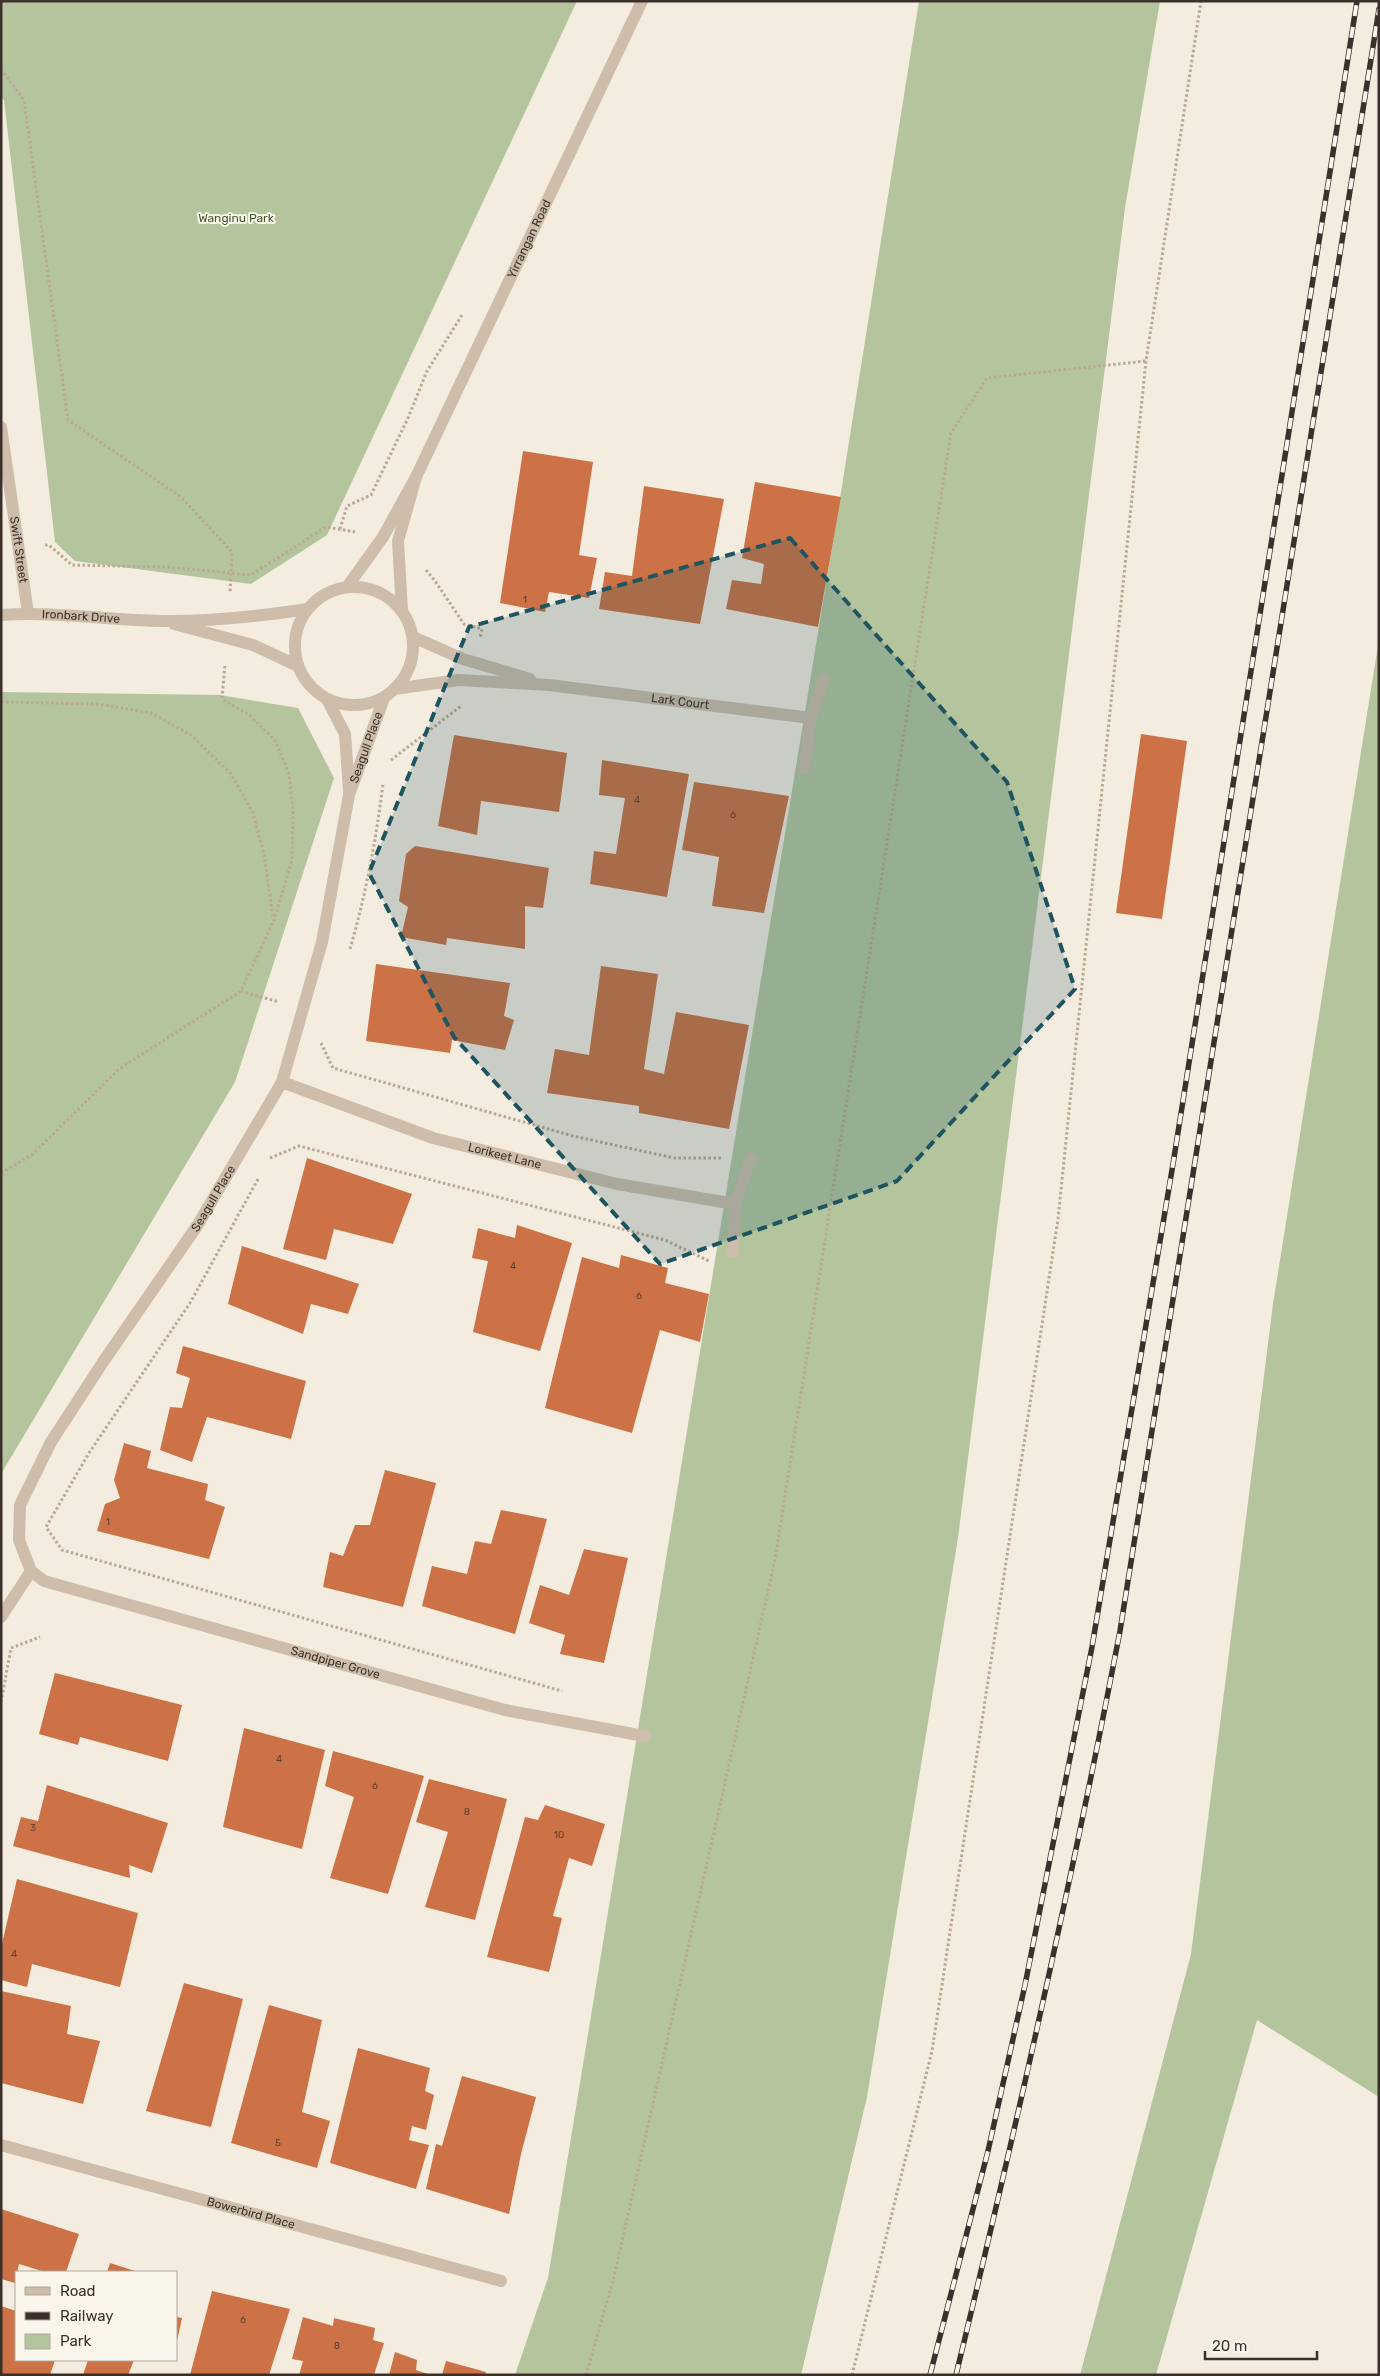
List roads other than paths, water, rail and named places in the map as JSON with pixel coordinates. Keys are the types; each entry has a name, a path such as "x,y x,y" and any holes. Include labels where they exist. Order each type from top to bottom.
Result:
{"street":[{"name":"Yirrangan Road","path":"347,587 383,537 416,477 642,1"},
{"name":"Swift Street","path":"1,427 28,613"},
{"name":"Yirrangan Road","path":"402,611 398,541 416,477"},
{"path":"347,587 374,590 394,602 406,617 413,637 414,653 402,682 389,694 356,706 327,699 307,684 298,666 294,644 302,617 308,609 329,592 347,587"},
{"name":"Ironbark Drive","path":"1,615 28,613 162,621 229,618 308,609"},
{"name":"Ironbark Drive","path":"162,621 253,646 298,666"},
{"name":"Lark Court","path":"413,637 476,662 549,684"},
{"path":"804,768 811,718 824,678"},
{"name":"Lark Court","path":"389,694 458,680 549,684 811,718"},
{"name":"Seagull Place","path":"30,1571 19,1540 20,1505 51,1442 196,1226 282,1082 322,942 349,795 389,694"},
{"name":"Seagull Place","path":"327,699 345,734 349,795"},
{"name":"Lorikeet Lane","path":"282,1082 433,1138 617,1184 735,1204"},
{"path":"733,1252 735,1204 751,1158"},
{"path":"1,1617 30,1571"},
{"name":"Sandpiper Grove","path":"30,1571 44,1582 505,1710 644,1736"},
{"name":"Bowerbird Place","path":"1,2145 501,2281"}],"railway":[{"path":"930,2375 988,2151 1025,1985 1092,1647 1173,1164 1357,1"},
{"path":"956,2375 1042,2004 1083,1818 1120,1631 1379,9"}],"park label":[{"name":"Wanginu Park","path":"236,218"}]}
